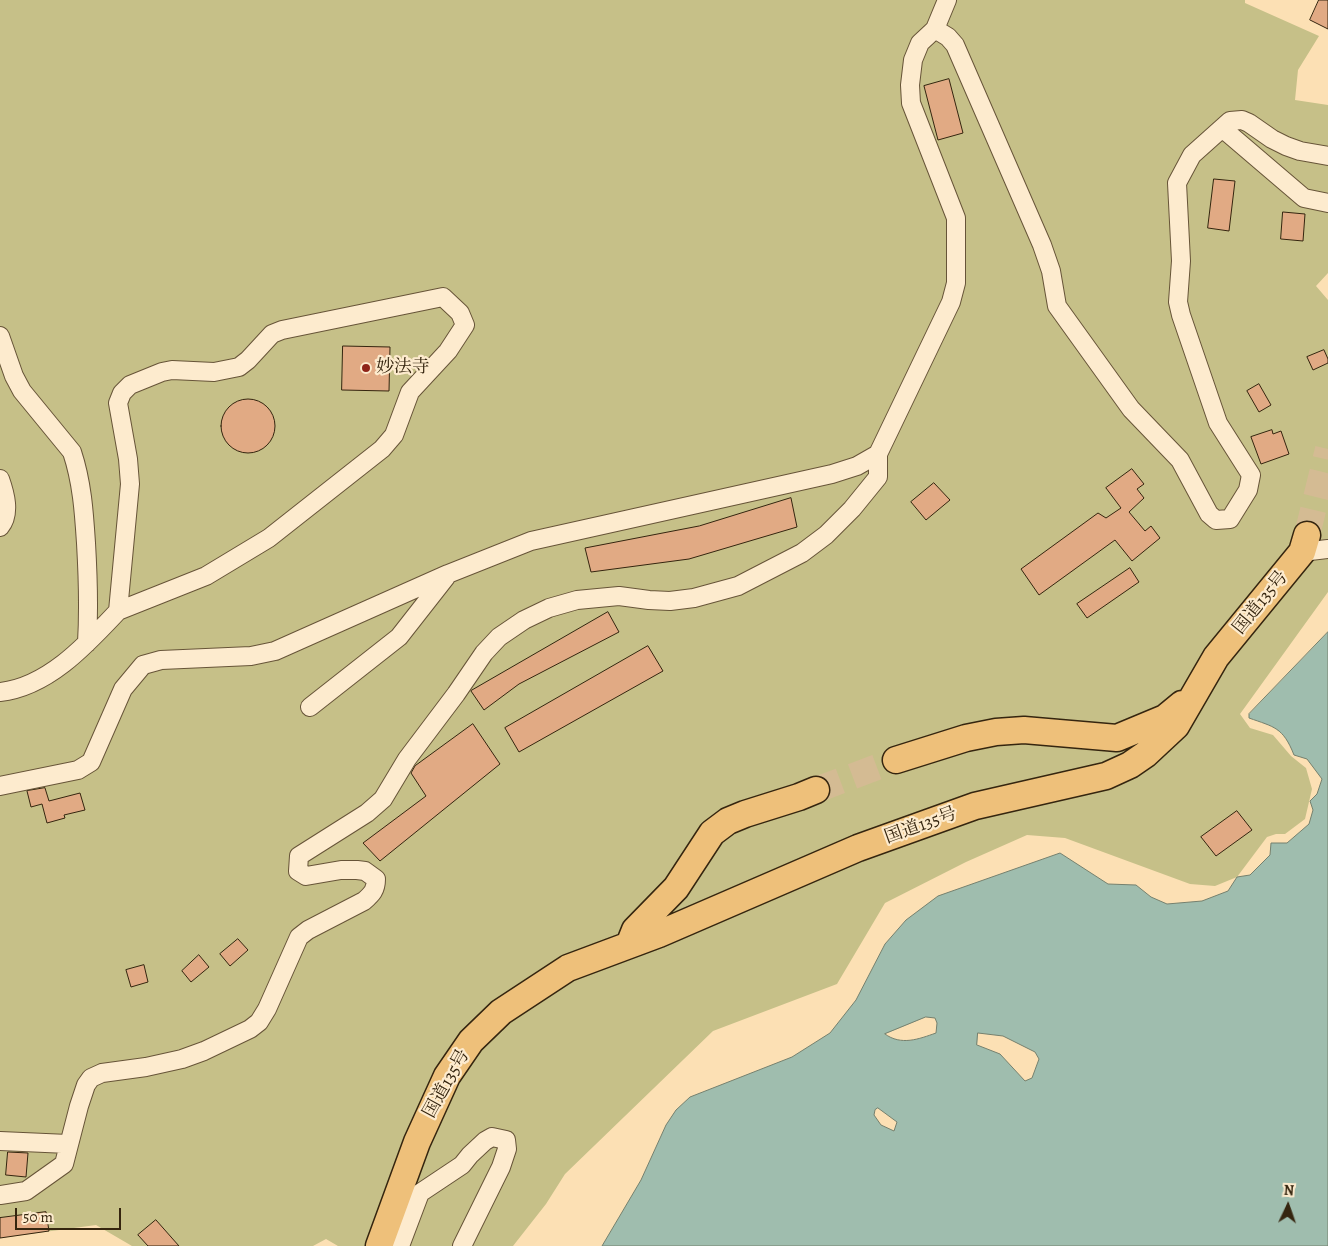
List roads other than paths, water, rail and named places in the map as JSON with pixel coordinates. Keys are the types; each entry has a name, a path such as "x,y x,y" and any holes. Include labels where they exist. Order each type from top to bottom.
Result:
{"highway":[{"name":"国道135号","path":"379,1246 417,1142 447,1076 471,1041 501,1012 568,968 629,946 858,848 975,806 1106,776 1130,765 1146,754 1176,726 1216,657 1312,545"},
{"name":"国道135号","path":"896,760 966,738 996,732 1024,730 1117,738 1165,718 1195,694"},
{"path":"629,946 636,930 676,888 712,833 728,821 816,790"}],"street":[{"path":"0,1195 26,1192 64,1164 79,1106 86,1085 91,1078 102,1073 146,1067 182,1059 204,1051 250,1029 259,1022 267,1009 300,937 308,930 364,901 372,894 376,887 376,879 365,871 341,870 306,876 298,871 299,856 368,813 383,799 406,759 456,694 484,653 499,636 524,620 549,608 576,600 619,596 670,601 694,598 738,586 802,553 826,536 852,509 878,477 878,454 951,302 956,283 956,218 911,103 910,85 913,60 920,42 935,29 947,0"},
{"path":"935,29 948,37 955,45 967,72 1042,245 1051,271 1057,306 1131,409 1180,460 1209,514 1216,520 1230,519 1248,490 1251,475 1218,423 1181,315 1178,302 1181,261 1177,183 1192,155 1230,121 1242,120 1249,122 1272,139 1286,146 1300,151 1328,156"},
{"path":"1222,128 1304,198 1328,203"},
{"path":"0,692 15,690 28,685 67,661 118,611 206,576 261,542 382,449 394,435 410,392 448,351 465,325 460,312 443,298 282,330 272,334 239,367 214,372 172,370 130,385 122,393 118,403 128,458 130,484 118,611"},
{"path":"0,336 14,376 22,392 72,452 76,464 84,502 89,598 87,643"},
{"path":"0,786 78,770 91,762 123,689 142,665 161,660 251,656 275,652 448,574 531,541 832,474 857,466 878,454"},
{"path":"0,479 6,497 3,523 0,527"},
{"path":"310,707 399,637 448,574"},
{"path":"400,1246 420,1192 462,1165 470,1154 485,1141 492,1137 506,1140 507,1149 501,1167 462,1246"},
{"path":"0,1141 68,1144"}],"tunnel":[{"path":"1307,535 1328,449"},
{"path":"816,790 896,760"}],"place":[{"name":"妙法寺","path":"366,368"}]}
